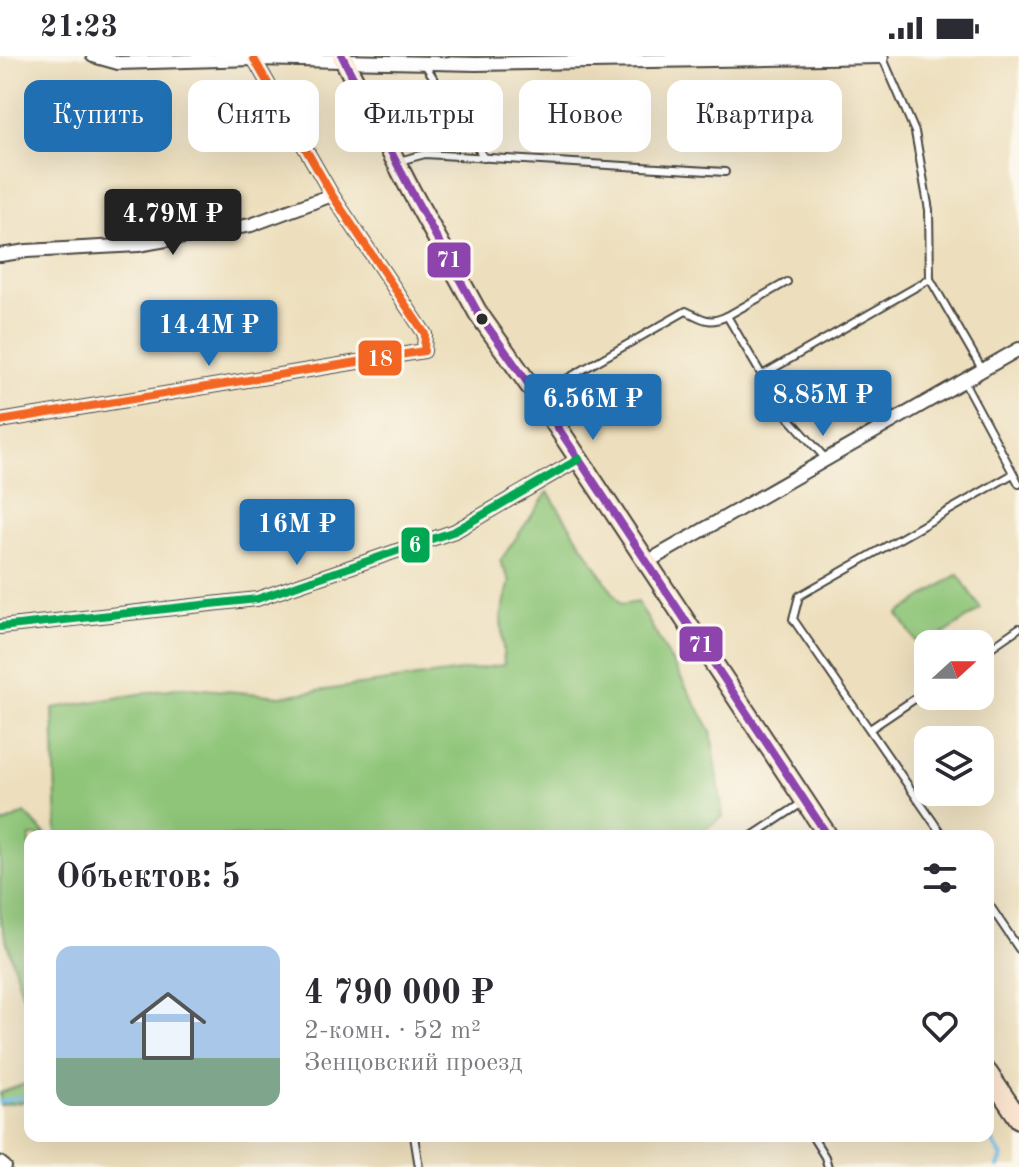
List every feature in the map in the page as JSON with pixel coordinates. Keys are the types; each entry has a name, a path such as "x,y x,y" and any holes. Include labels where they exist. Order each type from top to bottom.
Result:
{"main road":[{"path":"343,58 478,313 537,396 824,830"},
{"path":"994,1082 1018,1116"}],"street":[{"path":"93,56 118,63 343,58 424,63 882,56"},
{"path":"0,421 424,351 425,334 332,195 254,59"},
{"path":"0,255 138,245 251,225 332,195"},
{"path":"647,562 1019,349"},
{"path":"0,627 257,599 455,531 579,459"},
{"path":"0,1163 5,1167"}],"lane":[{"path":"882,56 915,132 929,210 930,279 982,369"},
{"path":"424,63 484,158"},
{"path":"396,162 425,154 725,172"},
{"path":"762,375 930,279"},
{"path":"537,396 686,311 716,322 787,282"},
{"path":"727,316 783,411 825,458"},
{"path":"963,380 1019,484"},
{"path":"939,830 793,619 799,596 1013,474"},
{"path":"994,645 1019,628"},
{"path":"870,729 914,699"},
{"path":"761,830 805,801"},
{"path":"994,912 1019,949"},
{"path":"415,1142 419,1167"},
{"path":"816,1142 828,1167"}],"green space":[{"path":"548,492 621,605 638,602 711,731 723,817 703,830 57,830 53,708 182,687 281,696 504,665 501,617 510,581 500,561"},
{"path":"958,574 981,609 950,630 914,630 914,638 898,614"},
{"path":"25,813 41,830 24,830 24,1000 0,919 0,825"},
{"path":"24,1084 24,1102 0,1105 0,1093"}],"waterway":[{"path":"0,1102 24,1096"},
{"path":"993,1142 1002,1157 998,1167"}],"transit line":[{"name":"71","path":"342,56 478,313 537,396 824,830"},
{"name":"18","path":"0,421 424,351 425,334 332,195 254,59"},
{"name":"6","path":"0,627 257,599 455,531 579,459"}]}
